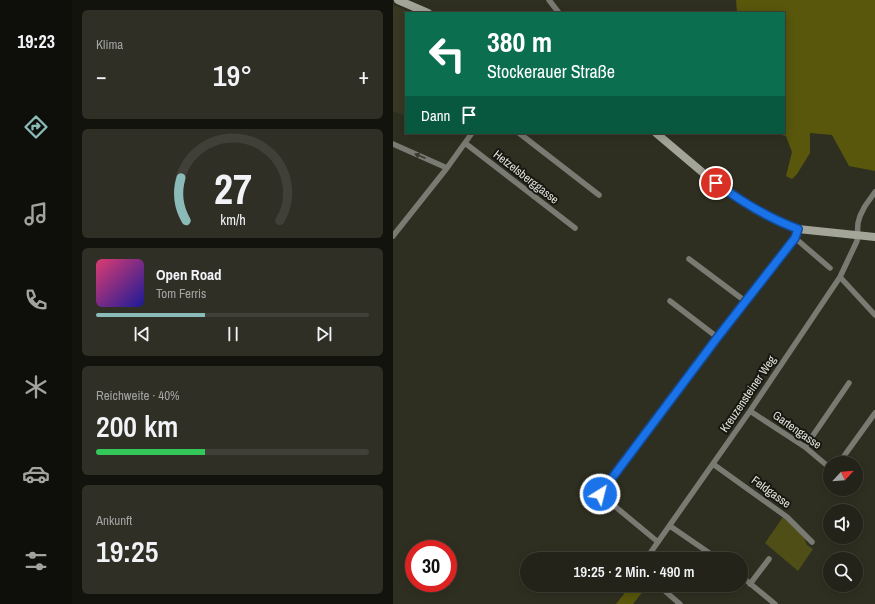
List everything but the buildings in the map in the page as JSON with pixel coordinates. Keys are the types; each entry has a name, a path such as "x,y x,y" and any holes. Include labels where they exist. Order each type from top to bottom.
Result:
{"street":[{"path":"398,0 426,12"},
{"path":"549,0 558,12"},
{"path":"393,236 447,168 471,134"},
{"path":"520,134 599,195"},
{"path":"657,134 708,177 741,200 779,222 798,229 875,236"},
{"name":"Hetzelsberggasse","path":"465,143 575,228"},
{"path":"393,144 447,168"},
{"name":"Kreuzensteiner Weg","path":"651,552 750,412 840,277 857,241 860,216 875,192"},
{"path":"658,542 600,494 745,301 795,238 798,229"},
{"path":"795,238 829,268"},
{"path":"689,259 745,301"},
{"path":"840,277 875,314"},
{"path":"670,301 717,338"},
{"path":"805,447 849,383"},
{"name":"Gartengasse","path":"750,412 805,447 823,462"},
{"path":"844,456 875,413"},
{"name":"Feldgasse","path":"713,464 787,517 812,542"},
{"path":"670,526 707,552"},
{"path":"769,559 750,584 775,604"},
{"path":"666,592 681,604"}],"shaded area":[{"path":"736,0 875,0 875,171 849,166 832,135 810,133 810,153 797,174 792,179 786,176 792,152 786,136 776,134 785,134 785,12 737,12"},
{"path":"393,5 410,12 405,12 405,116 393,111"},
{"path":"783,517 803,535 807,545 813,549 798,571 765,543"},
{"path":"625,592 642,592 633,604 616,604"}],"route":[{"path":"600,494 745,301 795,238 798,229 779,222 756,210 716,183"}]}
